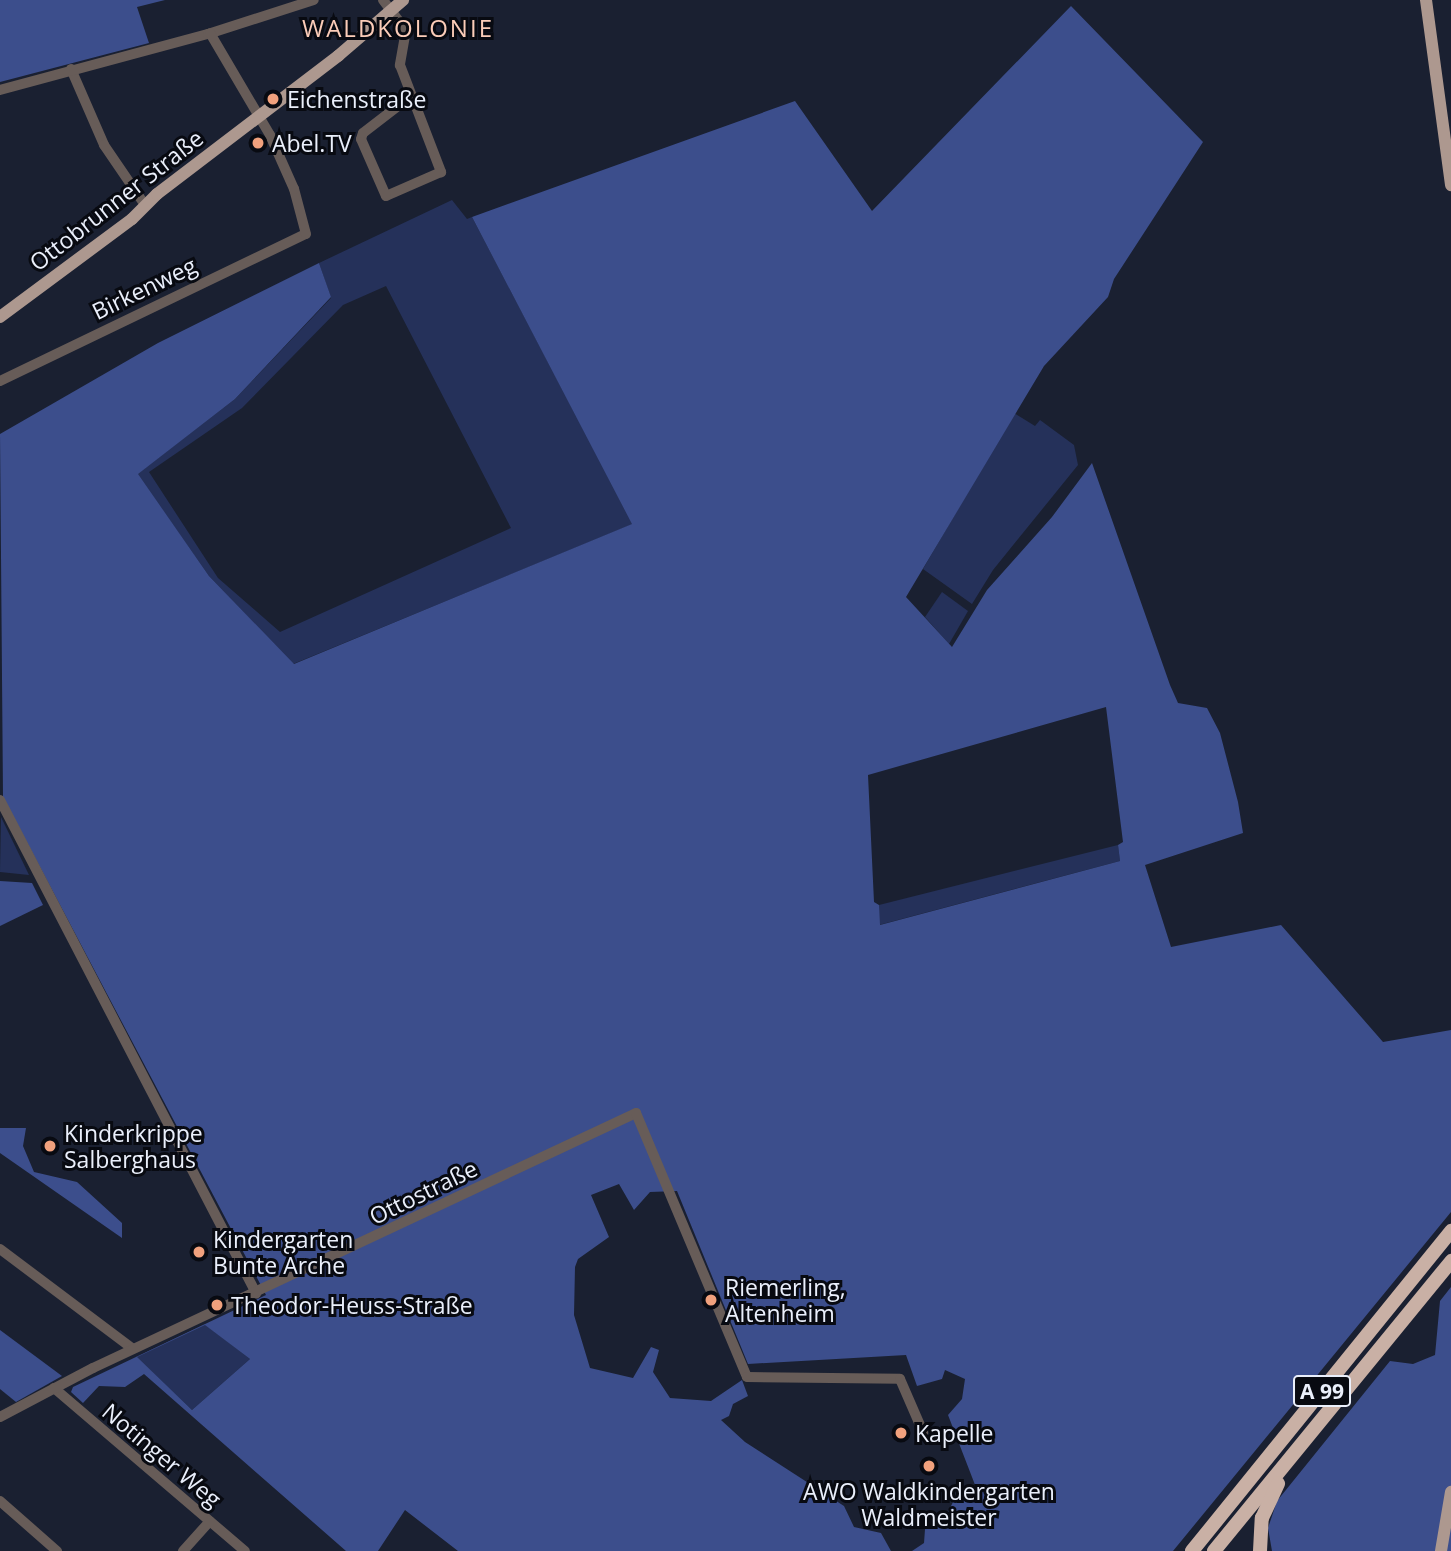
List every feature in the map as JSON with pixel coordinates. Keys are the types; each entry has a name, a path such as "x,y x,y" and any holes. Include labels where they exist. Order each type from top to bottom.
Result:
{"highway":[{"name":"A 99","path":"1192,1551 1451,1231"},
{"name":"A 99","path":"1214,1551 1451,1261"},
{"path":"1260,1551 1262,1518 1281,1471"}],"main road":[{"name":"Ottobrunner Straße","path":"0,317 404,0"},
{"path":"1426,0 1451,185"},
{"path":"1441,1551 1451,1492"}],"street":[{"path":"0,90 210,33 314,0"},
{"path":"383,0 406,30 400,65 441,172 386,196 373,171 363,133 411,96"},
{"path":"210,33 258,116"},
{"path":"71,69 104,145 145,205"},
{"name":"Birkenweg","path":"0,381 306,234 294,189 258,116"},
{"path":"0,800 256,1293"},
{"name":"Ottostraße","path":"0,1417 133,1349 636,1113 747,1377 900,1379 923,1432"},
{"path":"0,1249 133,1349"},
{"name":"Notinger Weg","path":"54,1388 245,1551"},
{"path":"0,1501 57,1551"},
{"path":"183,1551 210,1521"}],"shaded area":[{"path":"0,0 165,0 137,7 149,43 0,82"},
{"path":"1071,6 1203,142 1114,279 1108,297 1044,366 906,597 952,647 987,590 1052,517 1092,463 1170,685 1178,703 1207,708 1220,733 1238,802 1243,833 1145,865 1171,947 1281,925 1383,1042 1451,1030 1451,1212 1173,1551 912,1551 924,1543 925,1529 948,1512 957,1494 966,1489 977,1490 948,1415 962,1399 965,1379 945,1370 942,1379 917,1386 906,1355 748,1364 677,1191 650,1192 634,1210 619,1184 591,1195 609,1237 578,1259 575,1267 574,1315 590,1368 633,1378 651,1347 659,1350 653,1372 670,1398 711,1401 742,1380 748,1396 733,1404 729,1416 721,1420 745,1442 844,1506 854,1527 881,1533 891,1551 458,1551 405,1510 378,1551 346,1551 144,1374 125,1387 99,1386 83,1403 71,1392 73,1387 266,1295 3,797 0,434 158,343 319,263 331,297 235,399 138,474 209,576 294,664 632,524 472,217 795,101 872,211","holes":["1106,707 1123,842 1118,845 1120,861 880,925 879,905 874,902 868,775","205,1325 250,1359 192,1410 137,1357"]},
{"path":"452,200 467,219 472,217 633,524 293,664 209,576 137,474 235,399 331,298 319,263","holes":["386,286 511,528 280,632 218,578 149,472 242,408 343,305"]},
{"path":"1014,413 1035,426 1040,420 1074,445 1078,465 993,570 972,604 923,569"},
{"path":"942,592 968,611 949,644 925,617"},
{"path":"1,817 29,875 0,872"},
{"path":"1118,845 1120,861 879,925 879,905"},
{"path":"0,881 32,883 43,905 0,926"},
{"path":"0,1128 26,1128 23,1146 34,1172 77,1182 122,1223 122,1238 0,1153"},
{"path":"1451,1287 1451,1551 1272,1551 1268,1528 1277,1501 1390,1361 1413,1364 1435,1355 1440,1301"},
{"path":"205,1324 250,1359 192,1410 136,1357"},
{"path":"0,1330 62,1376 16,1402 0,1389"}],"place":[{"name":"Eichenstraße","path":"273,99"},
{"name":"Abel.TV","path":"258,143"},
{"name":"Kinderkrippe Salberghaus","path":"50,1146"},
{"name":"Kindergarten Bunte Arche","path":"199,1252"},
{"name":"Riemerling, Altenheim","path":"711,1300"},
{"name":"Theodor-Heuss-Straße","path":"217,1305"},
{"name":"Kapelle","path":"901,1433"},
{"name":"AWO Waldkindergarten Waldmeister","path":"929,1466"}],"district":[{"name":"WALDKOLONIE","path":"398,28"}]}
